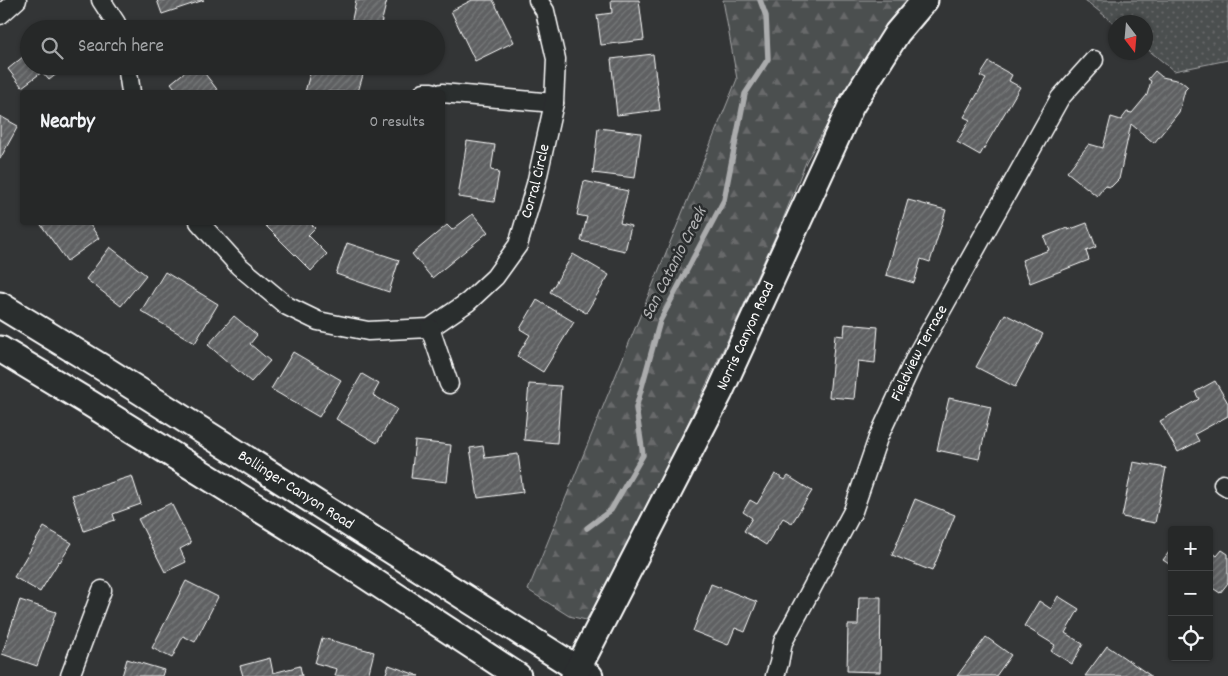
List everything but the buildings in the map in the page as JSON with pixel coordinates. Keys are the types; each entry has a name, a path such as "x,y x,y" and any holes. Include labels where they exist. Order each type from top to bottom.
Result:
{"main road":[{"name":"Norris Canyon Road","path":"581,674 720,392 852,106 897,33 925,0"},
{"name":"Bollinger Canyon Road","path":"0,305 116,376 581,674"},
{"path":"0,349 335,556 518,676"}],"street":[{"path":"0,15 17,0"},
{"path":"102,0 114,20"},
{"name":"Corral Circle","path":"430,328 468,302 494,277 518,246 536,184 554,103 556,59 544,11 538,0"},
{"name":"Fieldview Terrace","path":"779,672 783,642 853,511 878,438 916,356 1060,98 1094,60"},
{"path":"128,75 131,90"},
{"path":"445,93 554,103"},
{"path":"202,225 239,266 287,306 318,321 368,331 430,328 449,384"},
{"path":"70,676 102,590"}],"green space":[{"path":"723,0 910,0 878,40 849,86 806,162 781,224 730,335 622,562 586,620 569,616 528,590 737,79"},
{"path":"1085,0 1228,0 1228,60 1174,71 1153,54 1153,15 1108,15 1108,18"}],"waterway":[{"name":"San Catanio Creek","path":"587,528 611,510 643,455 636,408 660,321 724,200 745,94 768,59 766,16 760,0"}]}
